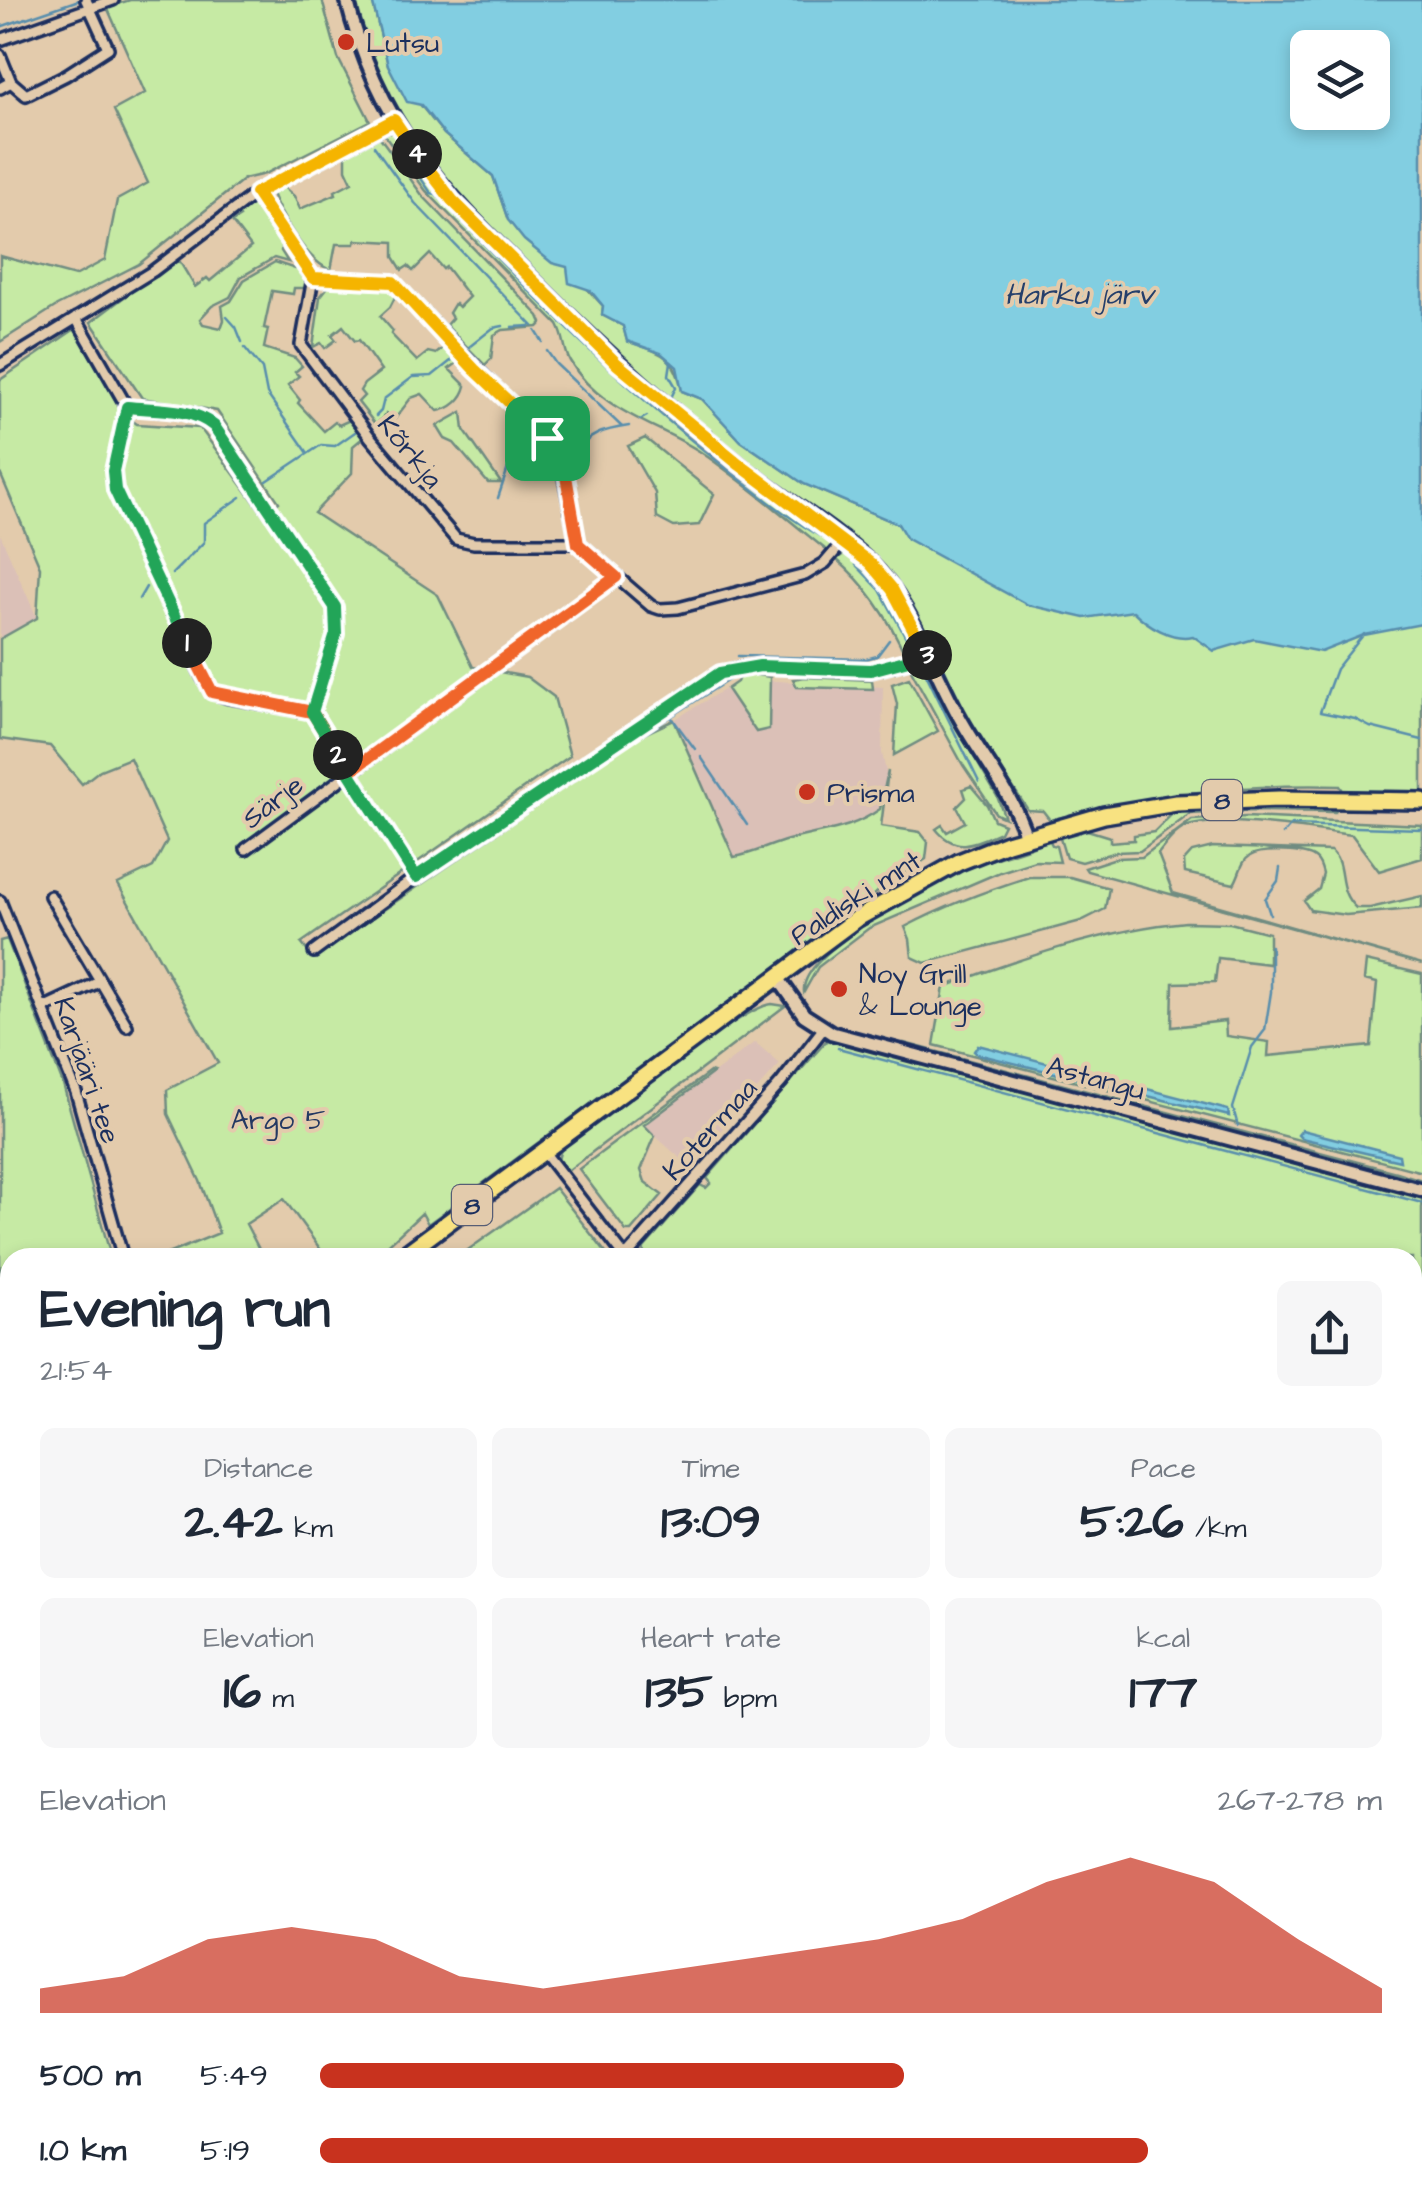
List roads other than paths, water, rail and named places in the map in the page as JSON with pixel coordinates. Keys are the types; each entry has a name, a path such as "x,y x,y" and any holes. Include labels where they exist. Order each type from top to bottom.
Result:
{"main road":[{"name":"Paldiski mnt","path":"414,1248 856,919 959,862 1026,837 1104,815 1176,803 1280,799 1422,802"}],"street":[{"path":"0,40 88,4 113,0"},
{"path":"348,0 365,60 394,120 452,200 617,364 727,455 870,563 892,589 958,715 1020,816 1026,837"},
{"path":"0,56 11,82 26,95 66,75 108,48 88,4"},
{"path":"0,88 11,82"},
{"path":"0,365 153,270 256,193 394,120"},
{"path":"256,193 313,278 393,282 559,454 578,544 651,606 678,608 805,575 843,542"},
{"name":"Kõrkja","path":"313,278 300,345 447,532 474,544 578,544"},
{"path":"76,318 127,407 113,471 115,490 212,692 312,712 416,877"},
{"path":"127,407 191,414 214,426 335,607 336,634 312,712"},
{"name":"Särje","path":"246,849 616,577"},
{"path":"314,952 416,877 720,673 760,666 871,670 928,655"},
{"path":"50,896 126,1026"},
{"name":"Karjääri tee","path":"0,901 76,1092 120,1248"},
{"path":"778,978 804,1014 824,1029"},
{"path":"43,1008 99,982"},
{"name":"Astangu","path":"824,1029 1422,1190"},
{"name":"Kotermaa","path":"634,1248 824,1029"},
{"path":"544,1152 619,1248"}],"water":[{"name":"Harku järv","path":"372,0 1422,0 1422,624 1364,635 1321,652 1254,639 1214,651 1193,636 1160,631 1133,611 1085,618 1028,605 907,539 898,524 804,484 741,441 702,399 682,391 677,367 661,353 627,341 623,326 602,315 603,306 590,290 569,283 567,267 552,263 524,240 508,220 493,176 444,134 421,105 407,102 388,65"},
{"path":"978,1045 1228,1110 1229,1116 977,1054 974,1051"},
{"path":"1302,1130 1399,1155 1400,1161 1301,1138 1298,1135"}],"waterway":[{"path":"0,27 79,0"},
{"path":"374,146 415,203 533,326"},
{"path":"404,153 431,193 609,368 747,484 827,540"},
{"path":"227,317 242,342"},
{"path":"469,347 493,328 503,326"},
{"path":"512,327 530,326"},
{"path":"536,331 543,342"},
{"path":"245,348 262,369 267,394 308,453"},
{"path":"547,351 622,427"},
{"path":"376,416 384,399 413,377 432,376 452,360"},
{"path":"670,400 676,387 669,375 671,362"},
{"path":"640,420 647,416"},
{"path":"573,454 597,434 629,426"},
{"path":"267,481 321,445 335,446 355,432"},
{"path":"498,498 508,468 548,456"},
{"path":"172,574 204,542 204,523 241,497"},
{"path":"856,565 880,590 909,643"},
{"path":"139,599 146,587"},
{"path":"1364,634 1336,669 1320,712 1422,740"},
{"path":"738,656 866,659 877,656 889,640"},
{"path":"926,674 979,782"},
{"path":"647,732 733,677"},
{"path":"672,718 695,749"},
{"path":"701,757 747,825"},
{"path":"1283,834 1291,825 1422,829"},
{"path":"1270,914 1265,899 1278,881 1280,868"},
{"path":"1238,1126 1233,1108 1252,1047 1265,1030 1271,992 1271,946"},
{"path":"838,1048 1422,1203"}],"place":[{"name":"Lutsu","path":"346,42"},
{"name":"Prisma","path":"807,792"},
{"name":"Noy Grill & Lounge","path":"839,989"}],"park label":[{"name":"Argo 5","path":"278,1119"}]}
